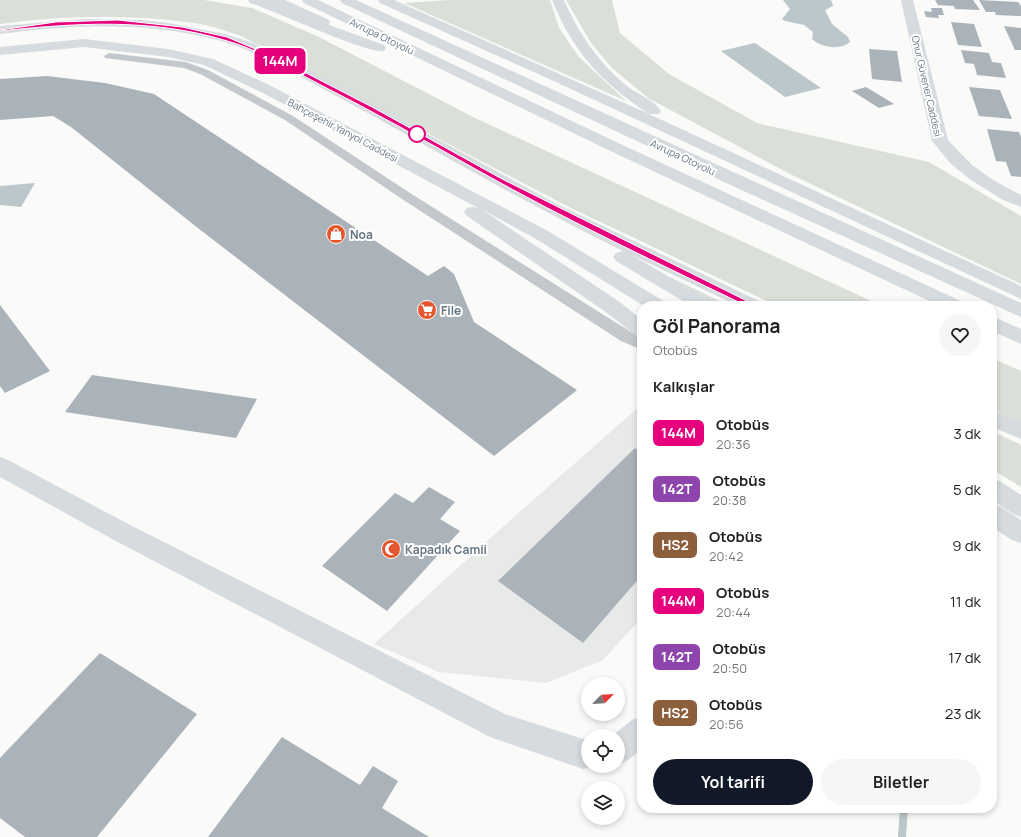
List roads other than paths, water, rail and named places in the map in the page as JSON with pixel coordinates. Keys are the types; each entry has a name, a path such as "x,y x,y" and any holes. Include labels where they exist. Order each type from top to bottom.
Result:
{"main road":[{"path":"254,0 285,10 354,41 379,48"},
{"path":"275,0 546,126 608,144"},
{"name":"Avrupa Otoyolu","path":"308,0 608,144 945,301"},
{"name":"Avrupa Otoyolu","path":"346,0 1021,311"},
{"path":"384,0 757,170 1021,293"},
{"path":"558,0 564,18 583,50 609,79 652,110 728,150 757,170"},
{"name":"Onur Güvener Caddesi","path":"907,0 940,141 950,155 968,172 1021,202"},
{"path":"0,30 56,24 118,22 182,28 227,39 278,60 370,108 486,173 697,301"},
{"path":"67,44 97,35 99,31 98,27 90,23"},
{"name":"Bahçeşehir Yanyol Caddesi","path":"0,51 67,44 128,47 168,53 208,62 266,89 389,155 542,234 650,301"},
{"path":"389,155 614,308 637,326"},
{"path":"486,173 683,273 743,301"},
{"path":"997,325 1021,337"},
{"path":"997,420 1021,431"},
{"path":"0,466 123,534 500,727 581,753"},
{"path":"997,491 1021,507"},
{"path":"997,517 1021,533"},
{"path":"625,744 637,734"}],"street":[{"path":"109,56 186,65 204,72 290,118 419,204 626,337 637,342"}],"waterway":[{"path":"902,837 904,813"}],"place":[{"name":"Noa","path":"336,234"},
{"name":"File","path":"427,310"},
{"name":"Kapadık Camii","path":"391,549"}]}
